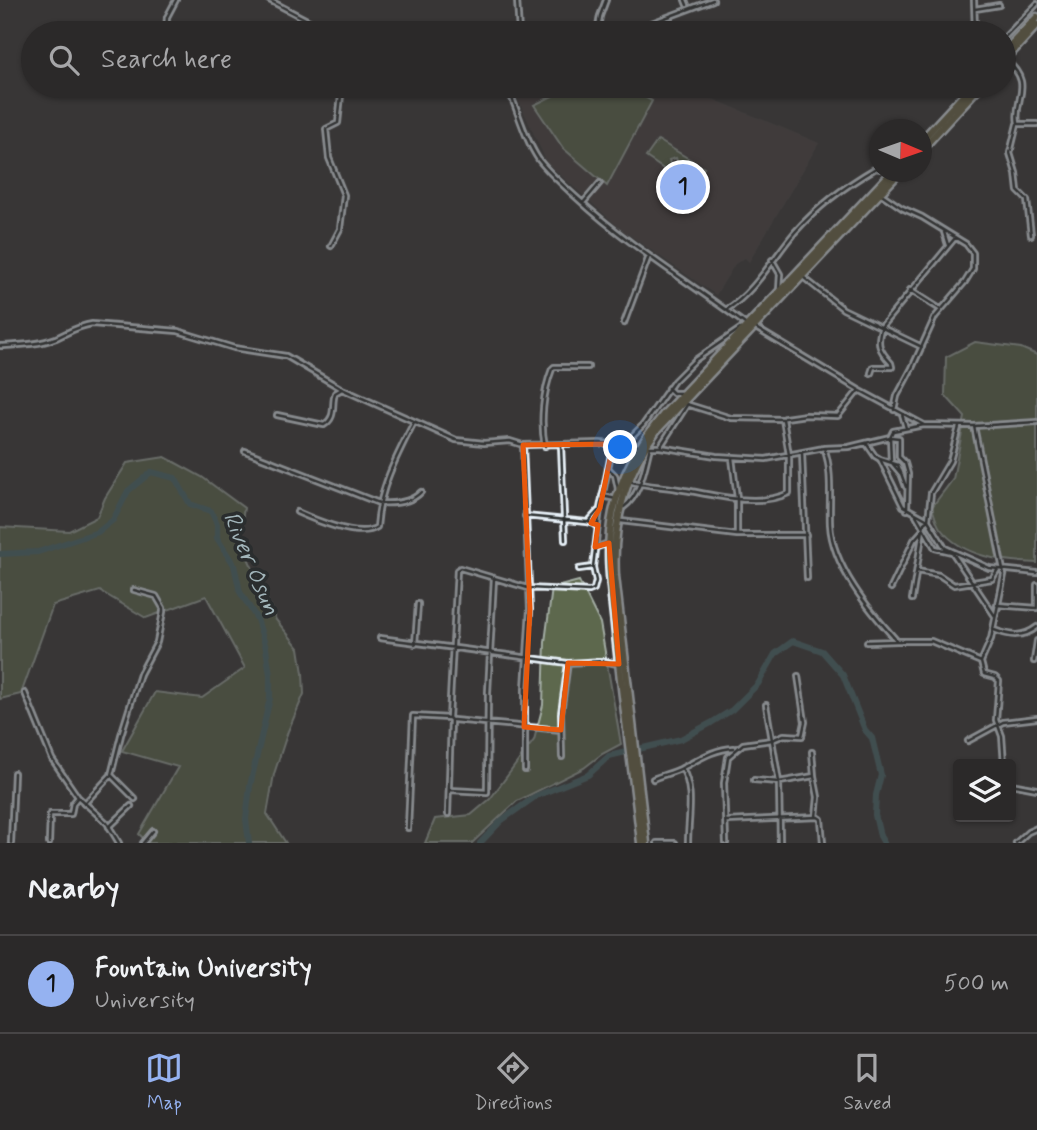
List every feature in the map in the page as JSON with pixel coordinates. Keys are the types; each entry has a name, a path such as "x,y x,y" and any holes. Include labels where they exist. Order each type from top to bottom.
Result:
{"highway":[{"path":"1016,42 1037,17"},
{"path":"1016,45 1037,25"},
{"path":"932,129 961,98"},
{"path":"932,138 969,98"},
{"path":"645,446 685,404 749,326 877,182"},
{"path":"644,843 619,664 609,543 618,495 645,446 683,393 802,276 890,182"},
{"path":"626,480 617,520 614,553 628,719"}],"street":[{"path":"167,21 176,0"},
{"path":"269,0 309,21"},
{"path":"517,0 518,21"},
{"path":"600,21 606,0"},
{"path":"685,0 687,5"},
{"path":"657,21 713,0"},
{"path":"974,0 975,21"},
{"path":"1016,26 1037,4"},
{"path":"975,9 999,5"},
{"path":"1016,71 1021,81 1022,94 1010,159 1016,173 1018,191 1027,200 1031,234"},
{"path":"331,246 340,229 344,195 329,158 326,129 338,123 341,98"},
{"path":"512,98 539,159 618,235 749,326 924,425"},
{"path":"1018,123 1037,124"},
{"path":"726,310 751,288 822,203 869,172"},
{"path":"583,204 600,183"},
{"path":"880,193 971,248 974,263 965,282 940,310 897,396 894,410"},
{"path":"944,232 948,246"},
{"path":"870,373 873,366 892,367 879,346 882,327 955,238"},
{"path":"624,323 649,256"},
{"path":"772,260 780,274 778,294"},
{"path":"802,276 843,309 922,348"},
{"path":"910,290 940,310"},
{"path":"0,346 31,345 55,338 80,325 100,324 186,333 234,348 286,356 342,388 414,422 456,440 484,443 510,441 523,445 545,446 624,444 765,459 890,437 899,438 898,465 906,487"},
{"path":"624,444 643,425 668,388 695,360 749,326"},
{"path":"545,446 545,396 552,369 587,366"},
{"path":"277,415 324,425 331,419 335,393 342,388"},
{"path":"668,388 673,393 683,393"},
{"path":"660,447 685,404 731,418 838,416 859,390"},
{"path":"902,414 906,428"},
{"path":"608,468 615,475 639,484 737,498 756,499 787,495 789,455 783,419"},
{"path":"297,512 339,528 372,531 377,527 379,503 386,477 414,422"},
{"path":"902,475 891,462 891,432 924,425 974,426 1037,422"},
{"path":"959,426 950,461 931,493 928,520 932,528 942,545 951,552 980,565 1037,573 1037,578"},
{"path":"974,426 1004,580 994,630 981,662 984,674 999,681 996,720 1002,736 1004,759"},
{"path":"866,443 875,456 898,465"},
{"path":"448,814 457,570 460,568 528,588 594,589 596,586 593,567 600,508 613,444"},
{"path":"523,445 530,609 524,727 525,770"},
{"path":"561,445 565,540"},
{"path":"619,509 630,502 639,484 645,446"},
{"path":"824,448 830,488 830,527 835,554 875,619 897,641"},
{"path":"245,451 379,503 391,504 412,499 421,492"},
{"path":"802,453 807,578"},
{"path":"732,457 737,498 737,535"},
{"path":"899,457 905,463 908,474 906,509"},
{"path":"880,459 906,509 928,520"},
{"path":"602,496 618,495 615,475"},
{"path":"587,522 592,520 600,508"},
{"path":"916,515 937,550 951,552 995,616"},
{"path":"525,516 598,525"},
{"path":"617,520 737,535 806,535"},
{"path":"912,599 924,523 928,520"},
{"path":"930,537 932,528"},
{"path":"891,588 914,540 923,529"},
{"path":"595,548 609,543"},
{"path":"579,569 593,567"},
{"path":"917,571 939,575 954,585 992,579 1000,569"},
{"path":"450,790 487,792 494,578"},
{"path":"997,605 1037,607 1037,585"},
{"path":"84,804 111,775 136,685 157,642 163,612 156,596 134,590"},
{"path":"415,644 418,604"},
{"path":"994,630 1010,635 1026,634 1037,627"},
{"path":"380,638 568,663 604,661 619,664"},
{"path":"867,642 931,641 981,662"},
{"path":"1034,661 1037,641"},
{"path":"562,757 564,682 568,663"},
{"path":"726,843 727,757 743,744 772,740 784,735 801,736 805,733 798,676"},
{"path":"25,693 43,740 78,797 109,827 119,843"},
{"path":"766,705 779,782 780,843"},
{"path":"408,828 413,716 561,730"},
{"path":"968,741 1007,721 1037,718"},
{"path":"653,779 715,751 736,748"},
{"path":"812,752 818,797 816,817"},
{"path":"682,768 691,793 688,843"},
{"path":"11,843 13,774"},
{"path":"111,775 135,799"},
{"path":"754,780 779,782 814,776"},
{"path":"1016,785 1037,789"},
{"path":"49,843 50,814 71,814 73,803 78,797"},
{"path":"109,827 131,806"},
{"path":"726,821 816,817 821,819 823,843"},
{"path":"1016,843 1037,828"},
{"path":"143,843 153,831"},
{"path":"657,843 675,843"}],"highlighted area":[{"path":"613,444 600,508 591,523 598,525 595,547 609,543 619,664 568,663 561,730 524,727 530,609 523,445"}],"shaded area":[{"path":"517,98 711,98 819,143 749,262 745,258 735,264 716,295 622,230 547,163"}],"green space":[{"path":"548,98 646,98 652,101 607,186 563,148 534,105"},
{"path":"658,140 704,168 697,178 678,164 676,158 669,160 671,167 668,172 646,157"},
{"path":"677,165 696,178 691,187 669,173 672,167"},
{"path":"975,342 1021,348 1037,355 1037,563 997,559 960,546 940,528 932,507 953,479 965,417 945,395 946,357"},
{"path":"165,457 202,477 244,508 239,538 276,620 299,648 304,694 274,774 267,814 286,843 148,843 139,834 178,767 122,751 155,692 202,698 245,668 206,596 146,618 100,591 53,605 21,694 0,699 0,527 69,531 97,517 105,498 127,463"},
{"path":"579,581 600,623 621,744 584,768 517,801 472,843 425,843 435,819 471,815 490,799 534,740 543,705 545,642 552,588"}],"waterway":[{"name":"River Osun","path":"0,554 38,552 98,532 113,520 128,491 151,472 175,478 190,504 211,511 217,524 217,538 234,565 240,592 257,619 266,648 270,675 270,698 250,786 246,819 249,843"},
{"name":"River Osun","path":"480,843 502,820 536,796 588,775 609,756 681,739 732,710 758,684 775,654 793,641 822,651 843,675 865,730 872,738 881,775 875,815 884,843"}],"place":[{"name":"Fountain University","path":"683,187"}]}
